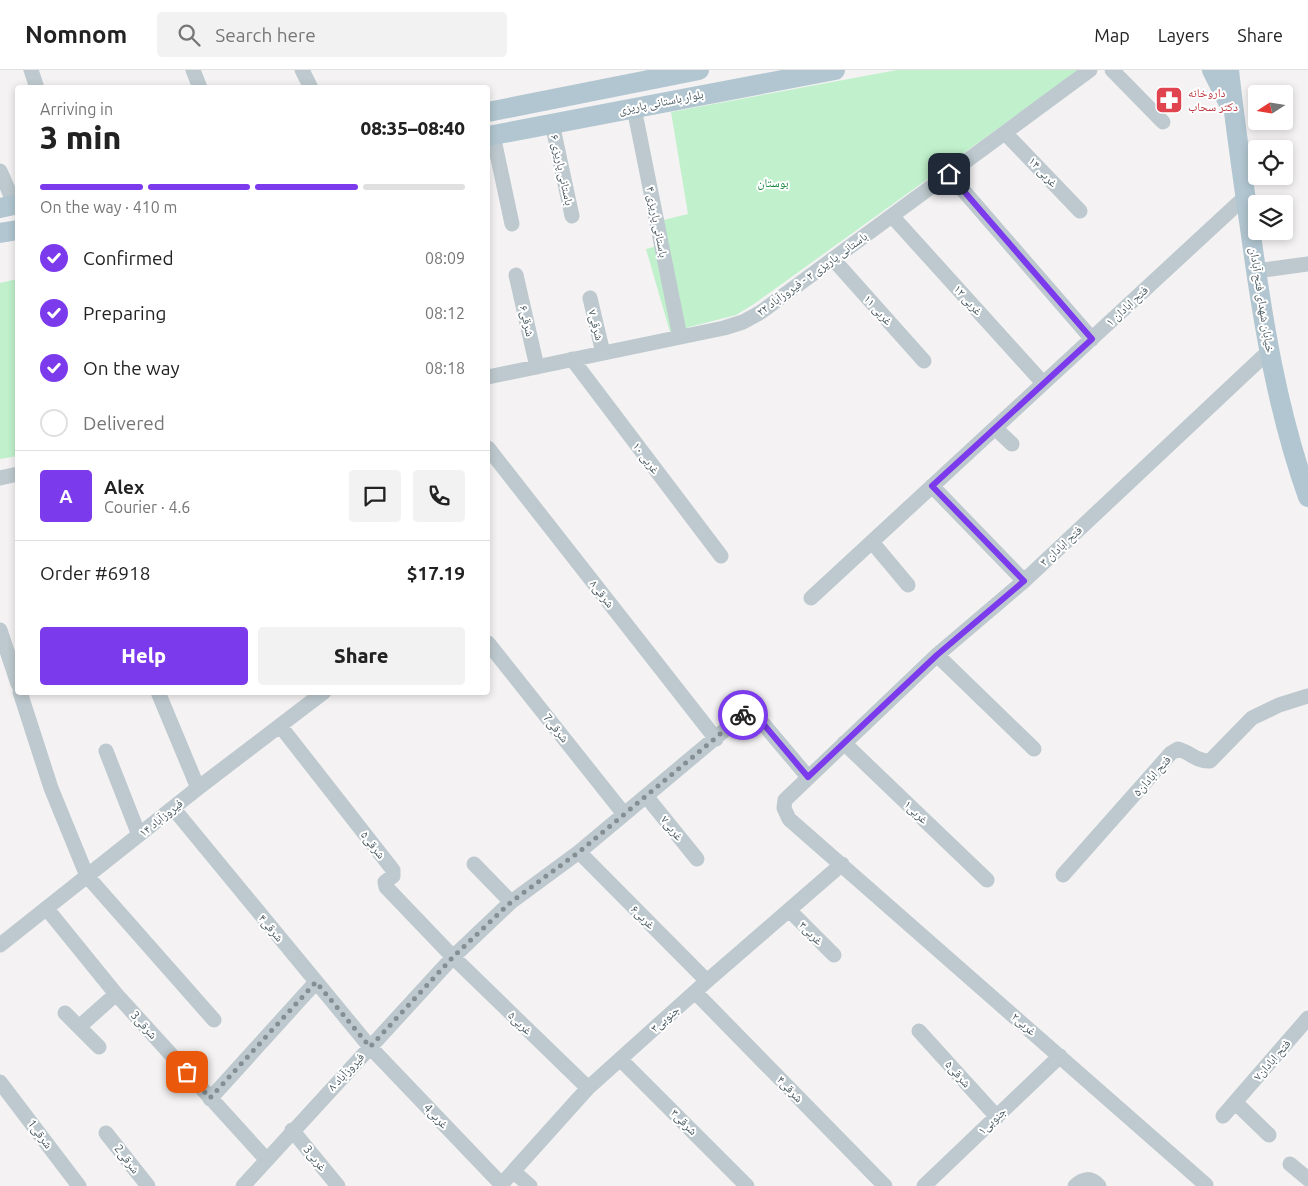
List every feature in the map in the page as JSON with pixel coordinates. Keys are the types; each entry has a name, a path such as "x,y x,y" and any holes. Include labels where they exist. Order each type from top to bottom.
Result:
{"main road":[{"name":"بلوار باستانی پاریزی","path":"490,112 658,74 699,70"},
{"name":"بلوار باستانی پاریزی","path":"490,135 835,70"},
{"path":"1212,70 1235,117"},
{"name":"خیابان شهدای فتح آبادان","path":"1229,70 1245,197 1269,351 1283,410 1308,497"},
{"path":"0,234 15,231"}],"street":[{"path":"31,70 36,85"},
{"path":"193,70 199,85"},
{"path":"302,70 309,85"},
{"name":"باستانی پاریزی ۲ - فیروزآباد ۲۲","path":"490,377 724,328 761,312 1090,70"},
{"path":"1112,70 1163,122"},
{"name":"باستانی پاریزی ۴","path":"634,108 680,337"},
{"name":"باستانی پاریزی ۶","path":"552,123 572,216"},
{"name":"غربی ۱۴","path":"1005,133 1080,211"},
{"path":"490,135 512,224"},
{"path":"0,171 11,206"},
{"path":"949,174 1092,339"},
{"name":"فتح ابادان ۱","path":"811,598 1245,197"},
{"name":"غربی ۱۲","path":"892,216 1043,384"},
{"name":"غربی ۱۱","path":"833,260 924,361"},
{"path":"1256,271 1308,264"},
{"name":"شرقی۶","path":"516,275 537,366"},
{"name":"شرقی۷","path":"590,298 603,353"},
{"name":"فتح ابادان ۳","path":"842,864 789,819 784,808 785,800 937,655 1024,581 1269,351"},
{"name":"غربی ۱۰","path":"572,359 721,556"},
{"path":"995,428 1012,444"},
{"name":"شرقی۸","path":"490,451 716,739"},
{"path":"0,478 15,475"},
{"path":"932,486 1024,581"},
{"path":"872,542 908,585"},
{"path":"0,630 15,675"},
{"name":"شرقی7","path":"490,645 624,814"},
{"path":"937,655 1034,749"},
{"path":"21,695 51,788 87,876 214,1020"},
{"path":"159,695 198,788"},
{"name":"فیروزآباد ۱۴","path":"1,941 47,909 198,788 320,695"},
{"name":"فتح ابادان۵","path":"1063,876 1171,754 1178,749 1202,762 1210,761 1252,718 1279,705 1308,696"},
{"name":"فیروزآباد ۸","path":"243,1186 292,1130 453,957 511,902 579,852 744,714 750,712 755,714 808,777"},
{"name":"شرقی۵","path":"280,727 392,870 393,876 385,882 386,887 453,957"},
{"name":"غربی۱","path":"844,743 987,880"},
{"path":"106,751 139,835"},
{"name":"غربی۷","path":"646,796 698,859"},
{"name":"شرقی۴","path":"173,808 370,1047"},
{"name":"غربی۶","path":"579,852 707,981"},
{"path":"474,864 511,902"},
{"name":"جنوبی۳","path":"500,1185 514,1172 588,1088 696,993 707,981 842,864"},
{"name":"غربی۲","path":"842,864 1206,1184"},
{"name":"شرقی3","path":"47,909 116,994 266,1159"},
{"name":"غربی۳","path":"789,910 834,955"},
{"name":"غربی۵","path":"453,957 588,1088"},
{"path":"210,1098 316,982"},
{"name":"شرقی۴","path":"696,993 885,1186"},
{"path":"79,1027 116,994"},
{"path":"65,1013 99,1047"},
{"name":"فتح ابادان۷","path":"1223,1116 1308,1018"},
{"name":"شرقی۵","path":"919,1032 997,1116"},
{"name":"غربی4","path":"370,1047 500,1185"},
{"name":"جنوبی۱","path":"933,1183 997,1116 1060,1056"},
{"name":"شرقی۳","path":"620,1059 740,1183"},
{"name":"شرقی1","path":"0,1082 79,1186"},
{"path":"1236,1102 1269,1134"},
{"name":"غربی3","path":"292,1130 338,1186"},
{"name":"شرقی2","path":"106,1133 148,1186"},
{"path":"1290,1164 1308,1179"},
{"path":"514,1172 530,1186"},
{"path":"1075,1186 1080,1180 1088,1179 1095,1181 1099,1186"}],"green space":[{"name":"بوستان","path":"897,70 1079,70 754,304 736,315 670,332 646,249 664,244 659,221 688,214 671,112"},
{"path":"15,279 15,456 0,459 0,283"}],"way so far":[{"path":"187,1072 210,1098 316,982 370,1047 453,957 511,902 579,852 691,761 743,715"}],"place":[{"name":"داروخانه دکتر سحاب","path":"1169,100"}],"route":[{"path":"743,715 750,712 755,714 808,777 937,655 1024,581 932,486 1092,339 949,174"}]}
